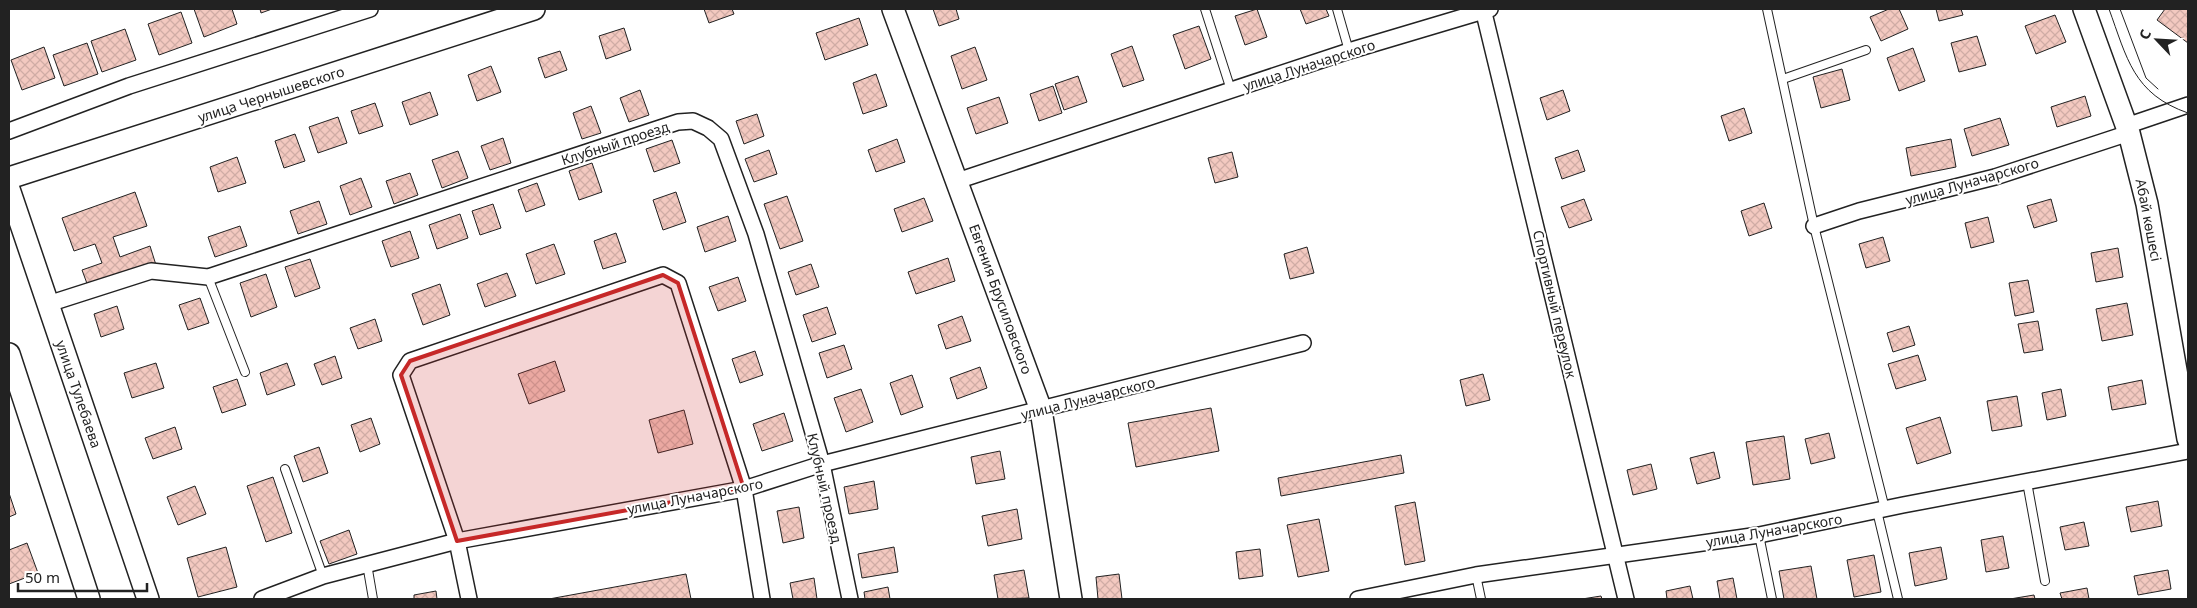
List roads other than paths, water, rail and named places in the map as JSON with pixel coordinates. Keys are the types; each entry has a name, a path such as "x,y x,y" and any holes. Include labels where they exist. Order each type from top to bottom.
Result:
{"street":[{"path":"9,131 130,86 370,9"},
{"name":"улица Чернышевского","path":"9,178 534,9"},
{"name":"Евгения Брусиловского","path":"894,9 1041,410 1071,599"},
{"name":"Абай көшесі","path":"2084,9 2128,130 2147,204 2188,438"},
{"name":"улица Луначарского","path":"958,181 1350,51 1486,10"},
{"name":"Спортивный переулок","path":"1486,10 1614,557 1626,599"},
{"name":"улица Луначарского","path":"1814,226 1859,211 1995,177 2128,130 2188,105"},
{"name":"Клубный проезд","path":"48,304 151,271 208,277 678,122 694,121 708,128 721,139 756,234 822,464 850,599"},
{"name":"улица Тулебаева","path":"9,189 148,599"},
{"path":"469,599 457,541 402,375 410,361 663,275 678,283 744,489 762,599"},
{"name":"улица Луначарского","path":"262,599 323,576 457,541 744,489 822,464 1303,343"},
{"path":"9,354 89,599"},
{"name":"улица Луначарского","path":"1358,599 1476,575 1758,536 1881,510 2188,452"}],"lane":[{"path":"1205,9 1231,90"},
{"path":"1337,9 1350,51"},
{"path":"1767,9 1814,226 1881,510 1898,599"},
{"path":"1783,79 1866,50"},
{"path":"208,277 245,372"},
{"path":"285,469 323,576"},
{"path":"2027,482 2045,581"},
{"path":"1758,536 1772,599"},
{"path":"367,564 373,599"},
{"path":"1476,575 1481,599"}],"tram line":[{"path":"2109,9 2127,58 2144,85 2155,96 2188,113"},
{"path":"2120,9 2146,78 2158,89"}]}
